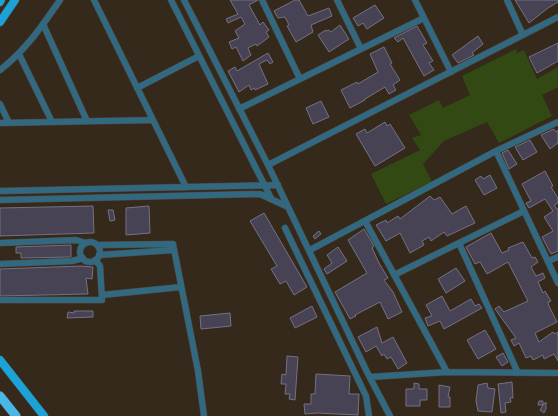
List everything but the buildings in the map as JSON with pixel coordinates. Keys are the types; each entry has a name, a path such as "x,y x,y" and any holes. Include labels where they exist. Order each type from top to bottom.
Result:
{"highway":[{"path":"0,396 16,416"}],"main road":[{"path":"0,22 14,1"},
{"path":"0,360 44,416"}],"street":[{"path":"0,70 19,54 60,0"},
{"path":"94,0 186,187"},
{"path":"172,0 271,198"},
{"path":"184,0 278,185 390,416"},
{"path":"262,0 300,79"},
{"path":"337,0 361,49"},
{"path":"415,0 451,72"},
{"path":"507,0 523,35"},
{"path":"268,166 558,17"},
{"path":"239,109 424,18"},
{"path":"43,24 88,121"},
{"path":"19,54 52,122"},
{"path":"137,88 199,56"},
{"path":"0,104 9,123"},
{"path":"0,123 153,120"},
{"path":"310,250 496,151 558,122"},
{"path":"496,151 558,283"},
{"path":"0,191 278,185"},
{"path":"0,200 260,194 288,206"},
{"path":"394,275 524,211"},
{"path":"365,221 447,372"},
{"path":"285,228 366,396 368,416"},
{"path":"0,243 76,240 86,243 92,242 97,245 174,247"},
{"path":"83,258 81,250 86,243"},
{"path":"459,243 518,373"},
{"path":"0,264 72,261 83,258 87,261 95,260 99,255 100,250 97,245"},
{"path":"99,255 174,247"},
{"path":"174,247 198,372 204,416"},
{"path":"548,261 558,257"},
{"path":"0,300 102,300 100,266 95,260"},
{"path":"102,295 181,287"},
{"path":"370,376 447,372 558,373"}],"green space":[{"path":"516,49 517,53 524,50 537,79 558,67 558,87 542,95 552,116 499,143 487,122 444,141 423,164 432,182 386,204 371,174 420,150 412,138 421,135 409,115 439,100 443,108 470,95 462,76"}]}
